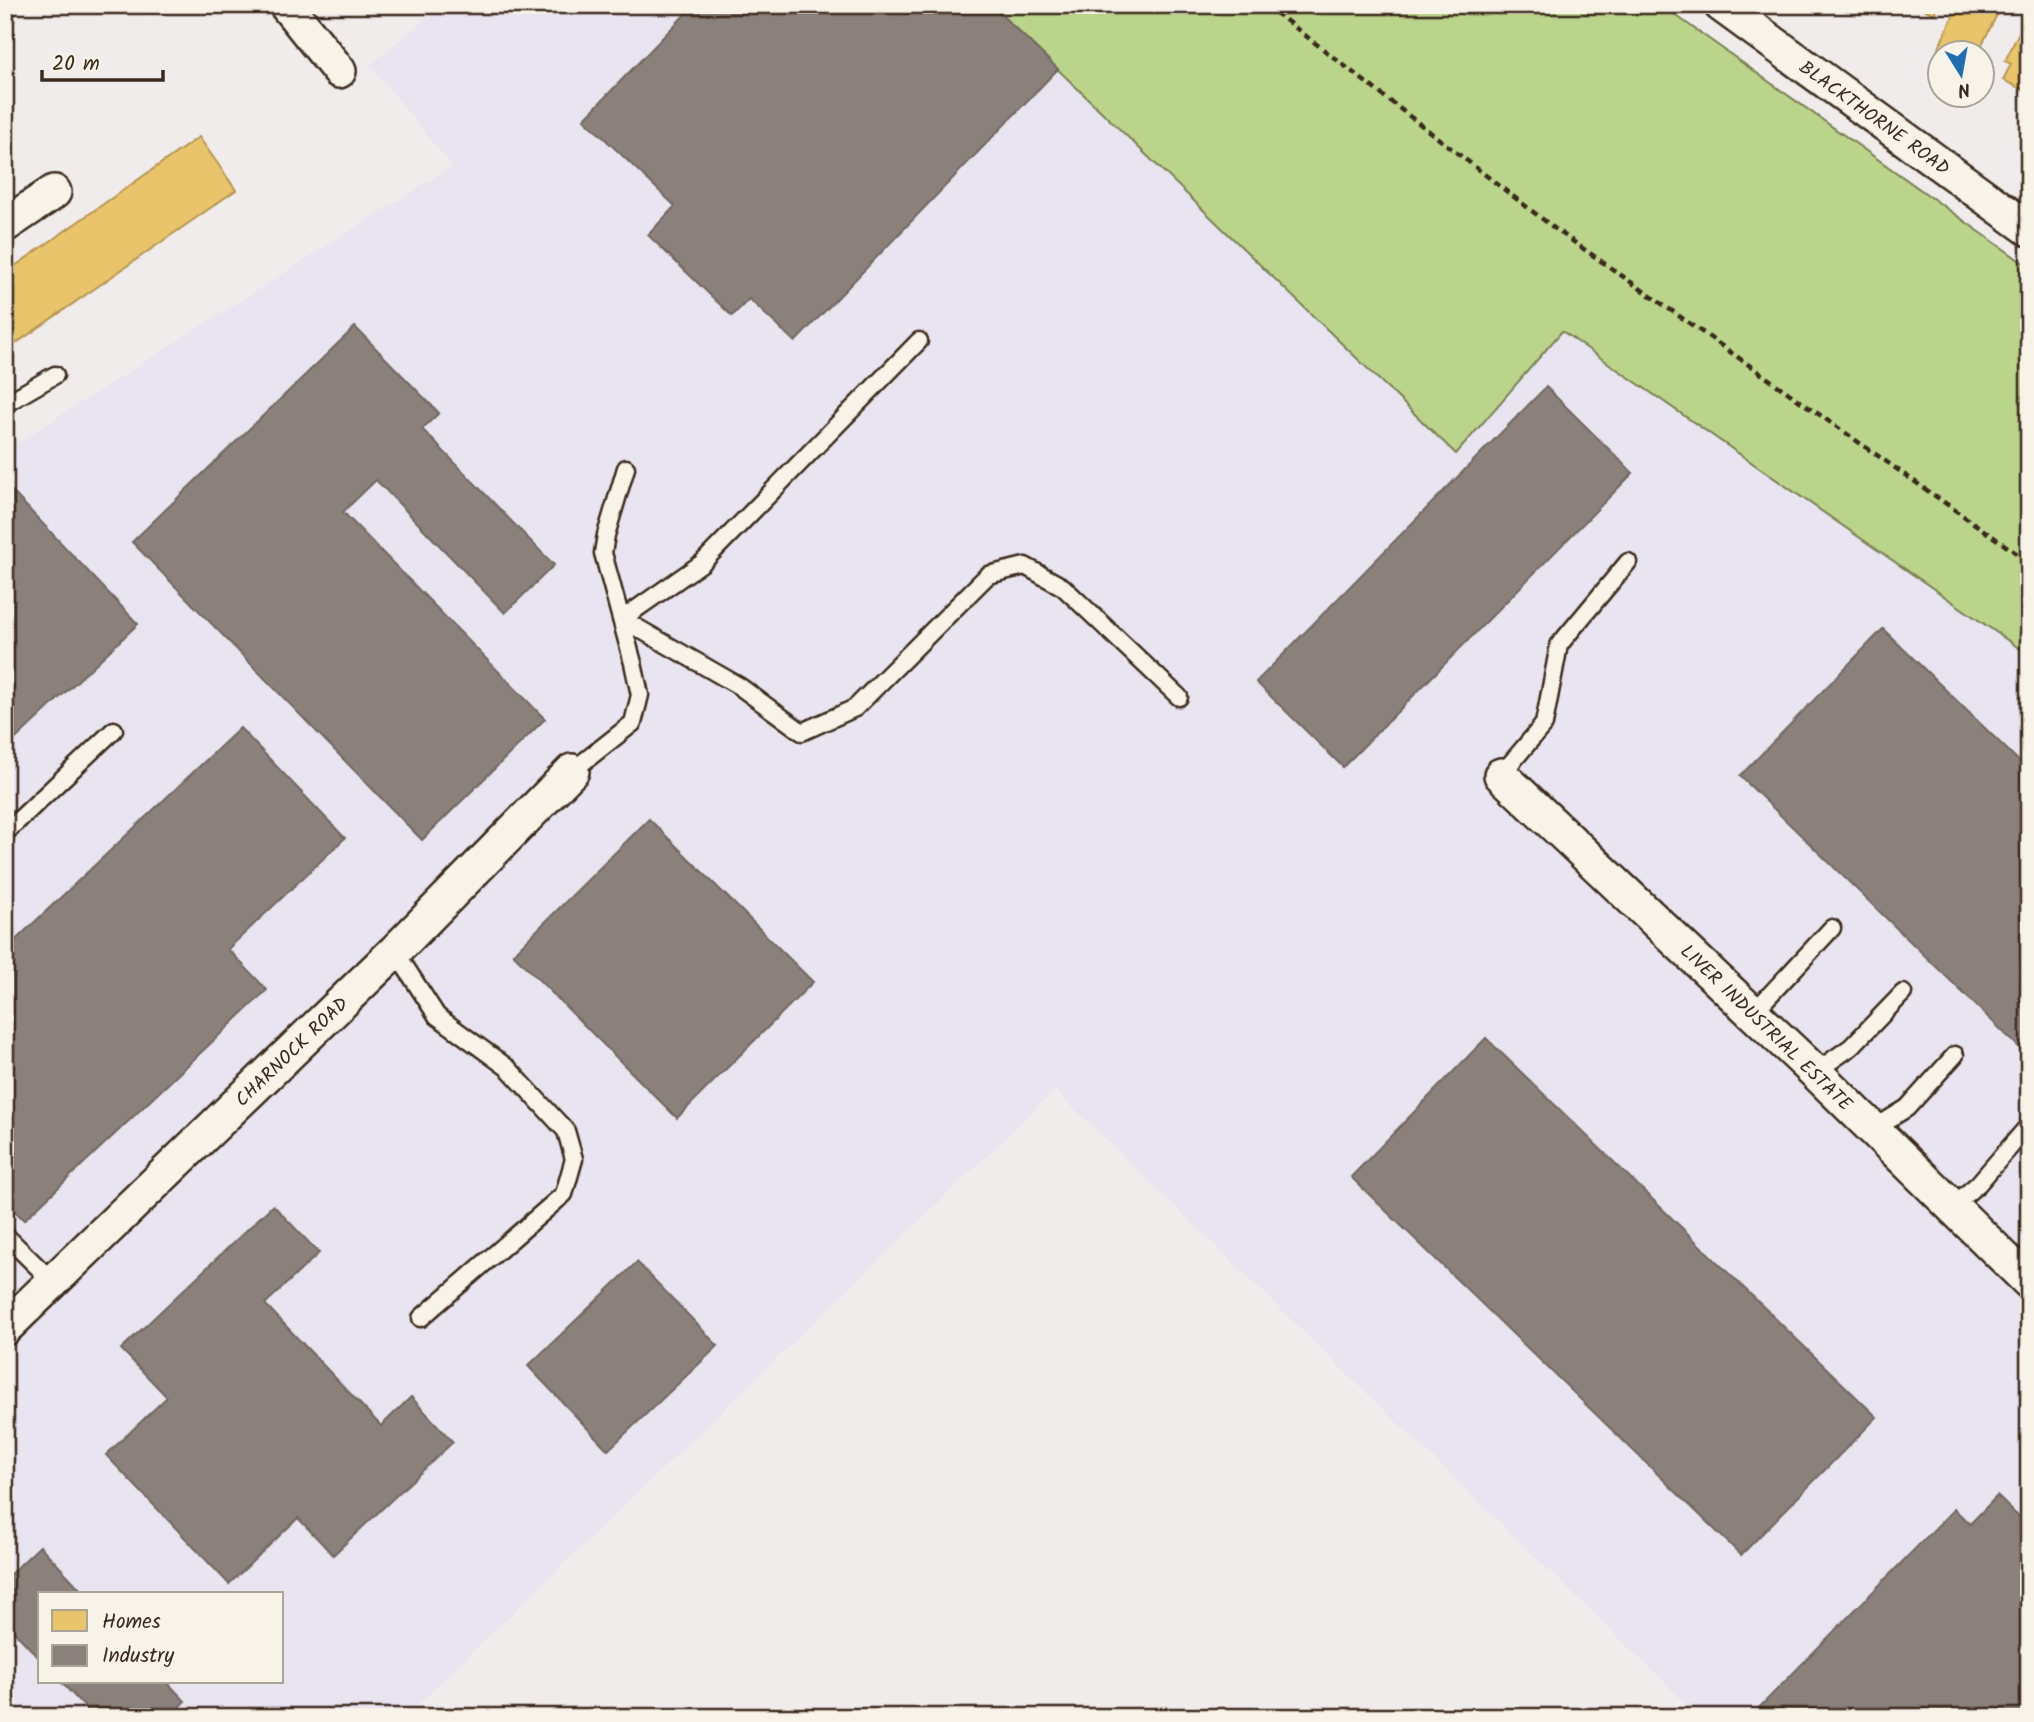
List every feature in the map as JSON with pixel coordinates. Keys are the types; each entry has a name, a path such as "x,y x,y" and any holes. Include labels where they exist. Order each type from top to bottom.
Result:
{"street":[{"path":"286,5 339,71"},
{"name":"BLACKTHORNE ROAD","path":"1721,5 2029,229"},
{"path":"5,225 54,192"},
{"name":"CHARNOCK ROAD","path":"5,1328 395,951 572,771"},
{"name":"LIVER INDUSTRIAL ESTATE","path":"1501,775 1815,1072 2029,1282"}],"lane":[{"path":"622,619 702,562 919,341"},
{"path":"5,404 55,375"},
{"path":"572,771 633,723 640,695 603,553 626,468"},
{"path":"1501,775 1544,724 1559,645 1628,562"},
{"path":"622,619 740,686 802,732 855,708 988,575 1025,566 1063,587 1179,697"},
{"path":"5,832 114,730"},
{"path":"1753,1013 1832,928"},
{"path":"395,951 438,1016 508,1068 566,1131 573,1159 564,1194 421,1318"},
{"path":"1815,1072 1851,1047 1903,993"},
{"path":"1873,1129 1907,1108 1955,1055"},
{"path":"1951,1207 1978,1184 2029,1125"},
{"path":"5,1235 52,1281"}],"path":[{"path":"1266,5 1554,228 2029,562"}],"shaded area":[{"path":"442,5 991,5 1456,453 1562,331 2029,655 2029,1717 1700,1717 1055,1090 405,1717 5,1717 5,451 452,166 370,65"}],"green space":[{"path":"991,5 1661,5 2029,267 2029,655 1562,331 1456,454"}],"building: Homes":[{"path":"1915,5 1938,5 1934,14"},
{"path":"1958,5 2002,5 1985,38 1943,38"},
{"path":"2026,18 2029,19 2029,93 2003,80 2011,64 2005,61"},
{"path":"199,137 236,190 5,351 5,273"}],"building: Industry":[{"path":"694,5 991,5 1058,69 795,342 749,299 732,316 648,235 675,206 584,119"},
{"path":"355,327 439,413 422,429 554,565 505,613 376,480 343,512 545,719 422,840 132,542"},
{"path":"1546,387 1633,473 1343,767 1256,682"},
{"path":"5,486 138,624 5,749"},
{"path":"1883,629 2029,771 2029,1057 1740,776"},
{"path":"240,728 345,838 228,949 267,990 24,1220 5,1201 5,950"},
{"path":"649,819 813,982 677,1118 513,954"},
{"path":"1486,1038 1877,1417 1741,1555 1351,1177"},
{"path":"273,1205 319,1253 265,1304 381,1426 411,1397 453,1442 333,1555 298,1518 229,1584 106,1455 167,1397 121,1349"},
{"path":"637,1262 718,1346 608,1450 528,1366"},
{"path":"1997,1496 2029,1527 2029,1717 1750,1717 1954,1509 1970,1524"},
{"path":"40,1546 83,1592 38,1592 38,1657 5,1622 5,1579"},
{"path":"63,1684 169,1684 185,1701 169,1717 94,1717"}]}
